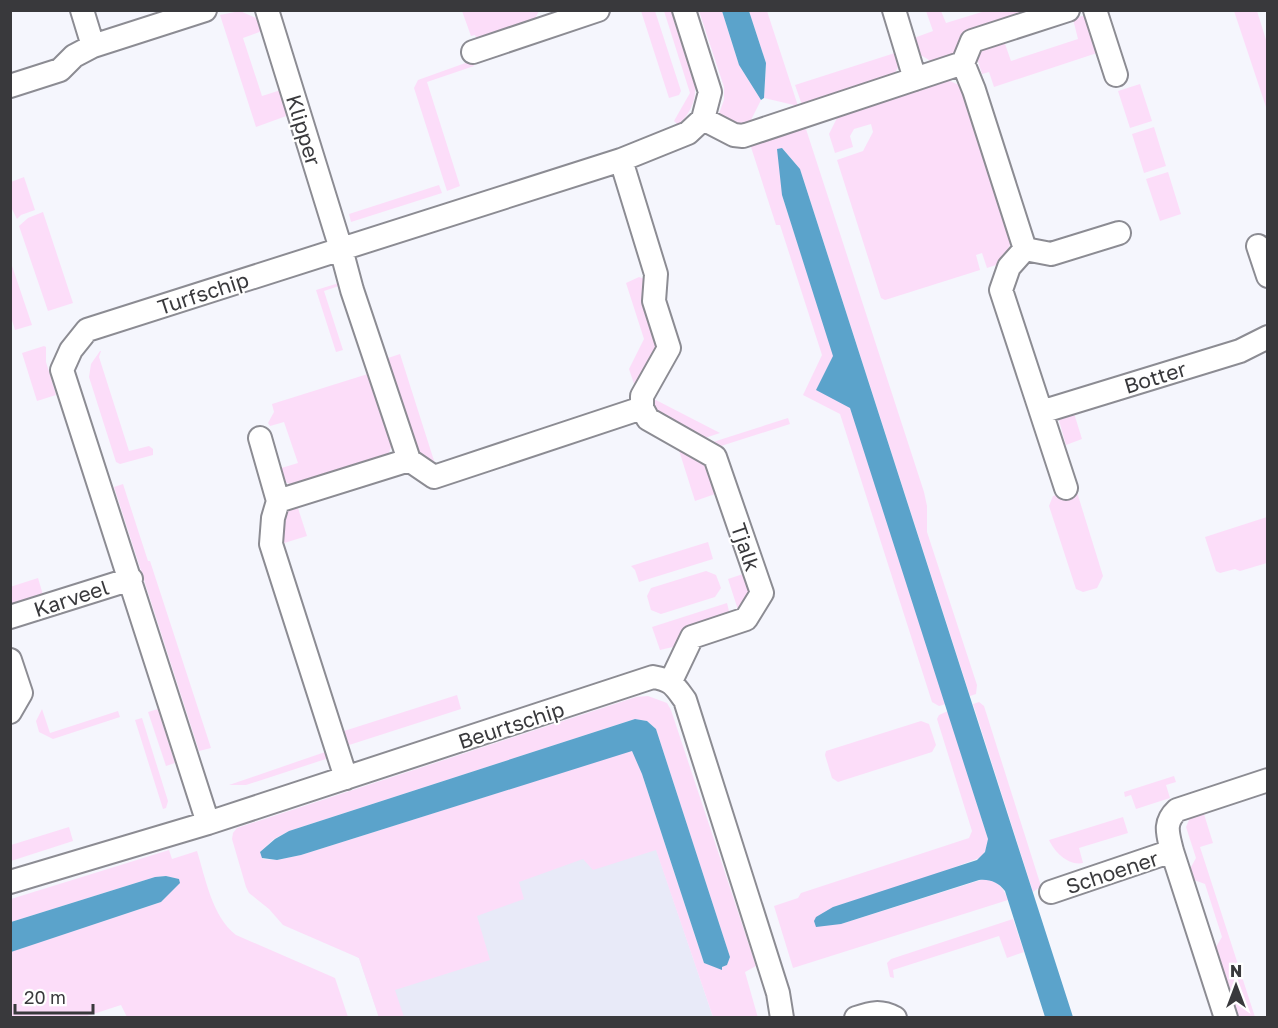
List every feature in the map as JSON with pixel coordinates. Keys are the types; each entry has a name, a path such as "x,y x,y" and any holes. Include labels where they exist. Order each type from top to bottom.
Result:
{"street":[{"path":"82,10 93,46"},
{"path":"10,86 60,70 74,56 93,46 205,10"},
{"name":"Klipper","path":"267,10 342,249"},
{"path":"473,52 554,18 598,10"},
{"path":"684,10 710,92 704,118 734,135 742,136 963,63"},
{"path":"894,10 915,79"},
{"path":"1025,249 975,90 963,63 972,41 1068,10"},
{"path":"1095,10 1116,75"},
{"name":"Turfschip","path":"208,823 62,370 71,350 87,330 621,160 688,133 704,118"},
{"path":"342,249 352,290 409,460 434,477 642,408 642,396 669,348 654,301 656,274 621,160"},
{"path":"1025,249 1052,254 1119,232"},
{"path":"1258,246 1268,276"},
{"path":"1025,249 1009,267 1001,290 1066,488"},
{"name":"Botter","path":"1041,412 1240,351 1268,337"},
{"name":"Tjalk","path":"642,408 648,419 715,457 762,593 746,619 692,637 671,681"},
{"path":"260,438 278,501 273,518 271,544 346,778"},
{"path":"278,501 409,460"},
{"name":"Karveel","path":"10,618 130,579"},
{"path":"10,660 21,693 10,712"},
{"name":"Beurtschip","path":"10,882 208,823 653,678 671,681"},
{"path":"671,681 685,699 778,993 782,1017"},
{"name":"Schoener","path":"1227,1017 1172,851 1167,825 1170,816 1177,810 1268,780"},
{"name":"Schoener","path":"1051,892 1172,851"},
{"path":"856,1017 872,1012 885,1012 895,1017"}],"shaded area":[{"path":"240,11 258,19 262,31 243,38 262,96 281,90 289,115 256,127 220,15"},
{"path":"462,11 539,11 532,24 478,42 475,35 471,36"},
{"path":"641,11 655,11 681,91 679,95 669,98"},
{"path":"664,11 671,11 695,87 691,108 678,125 674,121 690,93"},
{"path":"699,11 722,11 739,65 761,100 750,122 739,126 718,116 724,100 724,87"},
{"path":"749,11 767,11 798,106 764,98 766,63"},
{"path":"926,11 941,11 946,23 985,11 1032,11 963,33 951,58 934,63 919,54 914,38 933,31"},
{"path":"1234,11 1257,11 1267,43 1267,110"},
{"path":"1087,17 1097,53 994,87 989,72 982,74 977,58 982,48 1004,41 1011,61 1078,39 1073,19"},
{"path":"898,52 901,62 893,76 802,105 795,85"},
{"path":"471,61 474,66 427,82 460,186 447,191 414,88 418,80"},
{"path":"948,80 963,87 1012,240 1002,263 987,268 982,253 976,255 980,270 885,300 881,298 837,160 863,151 873,132 871,124 854,129 850,136 853,147 835,153 829,134 838,116"},
{"path":"1140,84 1152,121 1130,128 1118,91"},
{"path":"805,126 924,492 927,506 927,532 977,685 976,694 970,696 800,169 782,148 782,195 946,704 939,706 932,702 840,414 803,395 822,355 780,225 776,225 750,144"},
{"path":"1154,127 1166,166 1144,173 1132,134"},
{"path":"1168,172 1181,214 1160,221 1146,179"},
{"path":"24,177 35,210 17,219 11,207 11,182"},
{"path":"439,185 442,193 351,222 349,214"},
{"path":"43,212 73,303 48,311 19,226 28,218"},
{"path":"10,260 32,325 15,330 11,317"},
{"path":"639,277 650,281 660,346 636,390 629,369 644,339 626,283"},
{"path":"339,283 339,286 324,291 343,350 336,352 316,290"},
{"path":"46,347 46,362 56,395 37,401 22,353"},
{"path":"100,351 99,357 129,451 149,446 153,449 153,455 120,464 116,462 89,377 91,364"},
{"path":"400,354 436,467 421,462 388,358"},
{"path":"371,373 393,442 388,455 294,486 281,480 278,469 298,463 284,422 270,426 268,423 274,412 272,404"},
{"path":"652,398 720,433 705,438 657,414"},
{"path":"1073,410 1082,439 1066,445 1058,417"},
{"path":"788,418 790,424 721,446 713,442"},
{"path":"677,444 707,460 718,493 695,501"},
{"path":"123,484 211,748 199,751 114,487"},
{"path":"1076,489 1103,576 1097,588 1083,592 1076,589 1049,506 1053,496"},
{"path":"297,505 307,536 281,544 284,516"},
{"path":"1267,517 1267,563 1240,571 1235,569 1220,573 1216,571 1205,537"},
{"path":"708,542 713,559 639,582 631,566"},
{"path":"706,571 716,575 721,588 715,597 661,614 651,610 647,596 651,588"},
{"path":"743,574 751,597 739,613 728,579"},
{"path":"38,578 44,598 11,607 10,587"},
{"path":"727,603 730,615 677,646 660,650 652,627"},
{"path":"457,695 461,709 346,746 341,732"},
{"path":"648,696 667,703 671,710 756,966 745,972 758,1018 713,1017 656,850 593,870 583,859 519,882 524,899 477,916 490,960 395,990 404,1017 379,1018 359,958 283,925 269,909 249,893 246,887 232,839 237,828 636,697","holes":["635,719 647,721 656,729 730,957 727,965 721,967 722,969 704,963 633,750 301,855 277,860 263,859 260,852 274,839 289,831"]},
{"path":"979,702 984,706 1040,883 1040,887 1033,892 973,704"},
{"path":"42,709 50,733 118,711 120,717 53,739 39,732 36,721"},
{"path":"158,709 175,763 166,766 148,712"},
{"path":"948,711 988,839 987,848 982,857 912,883 833,907 841,924 984,879 999,885 1008,900 793,968 774,906 798,898 801,893 969,838 972,831 937,719 939,715"},
{"path":"142,718 168,801 166,808 163,809 135,720"},
{"path":"921,721 929,724 936,745 932,752 838,782 832,778 825,755 826,751"},
{"path":"328,751 329,758 246,785 229,785"},
{"path":"1174,776 1176,782 1166,785 1170,798 1136,809 1131,795 1125,797 1124,792"},
{"path":"632,778 713,1017 379,1017 359,958 350,953"},
{"path":"1203,811 1213,843 1200,847 1255,1017 1239,1017 1216,947 1222,937 1205,884 1194,880 1190,869 1196,858 1186,827 1191,815"},
{"path":"1123,817 1128,833 1079,848 1083,863 1063,858 1049,840"},
{"path":"69,827 73,841 11,861 11,845"},
{"path":"169,850 172,859 197,851 215,908 236,935 335,978 348,1017 127,1017 121,1005 84,1017 11,1017 10,952 161,902 178,879 166,876 155,877 11,922 11,899"},
{"path":"1013,919 1024,952 1007,958 999,936 893,970 894,978 890,977 887,963 891,959"}],"water":[{"path":"722,11 749,11 766,63 764,98 761,100 739,65"},
{"path":"782,148 800,169 1073,1017 1045,1017 1005,891 994,882 979,880 841,924 816,927 814,921 816,917 833,907 977,860 985,852 988,839 850,408 816,390 833,356 782,195 777,149"},
{"path":"635,719 647,721 656,729 730,957 722,970 704,963 642,774 632,751 301,855 277,860 262,858 260,852 289,831"},
{"path":"166,876 179,879 180,883 161,902 11,952 11,922 155,877"}]}
